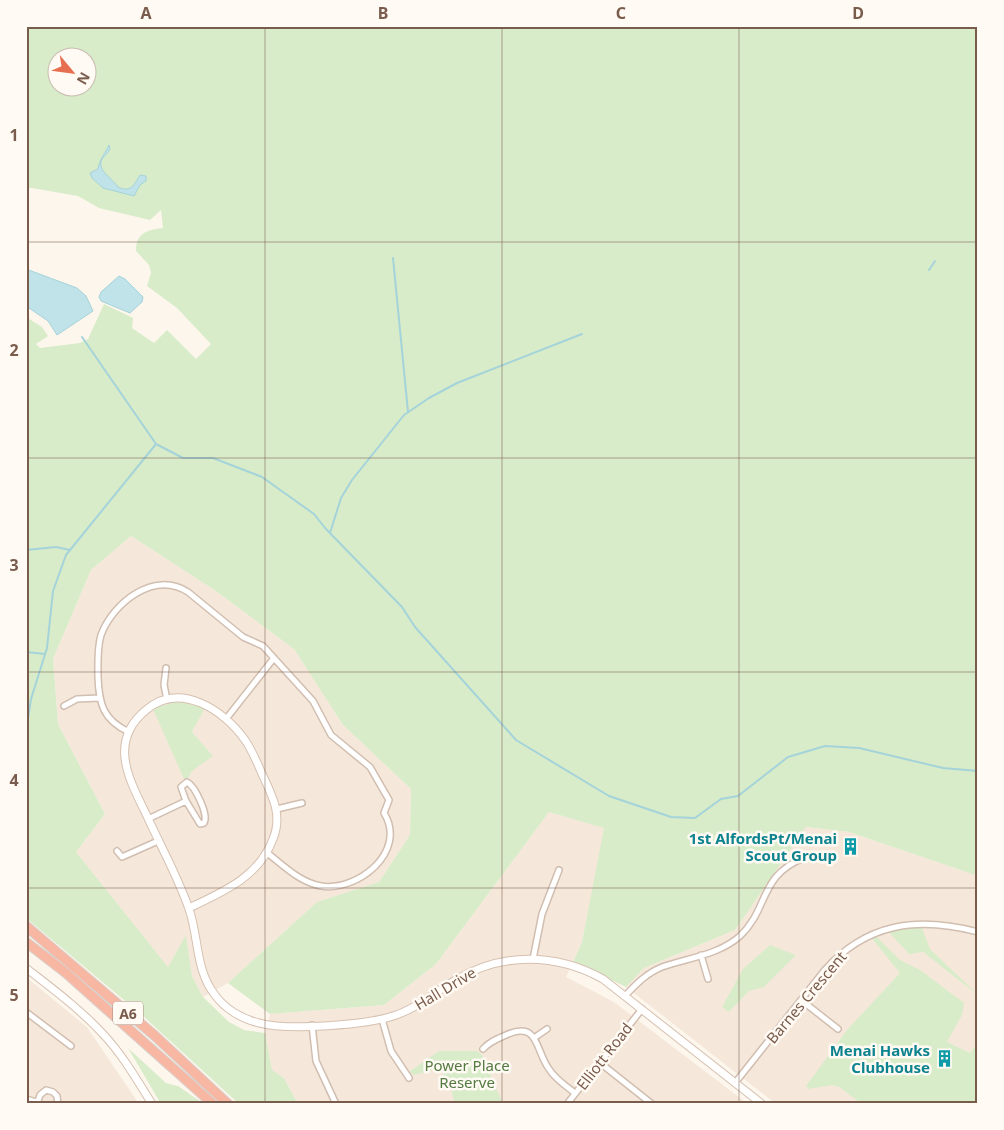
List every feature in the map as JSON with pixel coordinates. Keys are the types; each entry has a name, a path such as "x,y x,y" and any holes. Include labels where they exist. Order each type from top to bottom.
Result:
{"highway":[{"name":"A6","path":"26,926 154,1035 228,1104"},
{"name":"A6","path":"26,942 66,973 213,1104"}],"street":[{"path":"129,732 114,724 107,717 99,698 98,649 104,628 114,613 142,590 153,585 166,584 183,589 243,637 260,644 274,658 314,701 331,735 370,767 389,800 384,813 388,819 390,832 384,853 371,871 348,884 325,887 309,883 266,852"},
{"path":"226,719 274,658"},
{"path":"166,668 164,685 167,700"},
{"path":"64,706 77,699 99,698"},
{"name":"Hall Drive","path":"188,908 239,883 266,852 276,832 277,809 247,743 226,719 208,706 195,700 167,700 144,711 129,732 124,748 126,767 188,908 206,982 225,1006 239,1016 257,1023 274,1026 382,1019 421,1004 452,982 479,968 514,959 550,960 577,967 603,979 762,1104"},
{"path":"187,782 192,786 206,816 204,823 196,822 186,801 181,787 187,782"},
{"path":"148,819 186,801"},
{"path":"277,809 302,803"},
{"path":"117,851 122,857 158,841"},
{"path":"625,996 648,974 725,946 740,936 752,920 774,877 788,864 804,858"},
{"path":"533,959 542,914 559,870"},
{"name":"Barnes Crescent","path":"735,1083 837,956 855,942 878,931 912,925 931,925 978,932"},
{"path":"701,955 708,979"},
{"path":"26,968 65,998 104,1034 119,1053 152,1104"},
{"path":"801,1000 838,1029"},
{"name":"Elliott Road","path":"567,1104 642,1009"},
{"path":"26,1012 70,1046"},
{"path":"382,1019 395,1058 409,1078"},
{"path":"312,1025 316,1061 336,1104"},
{"path":"534,1038 547,1029"},
{"path":"482,1049 488,1043 516,1031 528,1032 534,1038 550,1072 575,1093"},
{"path":"600,1062 652,1104"},
{"path":"26,1099 36,1103 40,1095 46,1090 53,1092 57,1096 58,1104"}],"shaded area":[{"path":"131,536 213,589 294,649 343,725 411,789 410,835 379,882 317,902 228,983 203,997 192,976 186,936 168,967 76,852 105,814 58,724 53,659 91,570"},
{"path":"549,812 605,828 582,942 566,977 614,1002 744,1101 741,1104 298,1104 284,1078 272,1070 265,1034 270,1014 384,1005 436,964"},
{"path":"805,827 849,832 978,876 978,1104 776,1104 626,987 644,968 735,930"},
{"path":"26,977 87,1027 139,1104 26,1104"}],"green space":[{"path":"26,26 978,26 978,876 849,832 806,827 735,930 644,968 626,987 573,962 582,942 604,828 549,812 436,964 384,1005 270,1014 228,983 317,902 379,882 410,835 411,789 343,725 294,649 213,589 131,536 91,570 53,659 58,724 105,814 76,852 168,967 186,935 192,976 203,997 229,1022 244,1030 265,1033 272,1070 284,1078 298,1104 239,1104 142,1015 26,918 26,317 42,327 48,336 36,344 40,348 80,343 88,339 104,304 133,318 132,328 154,343 167,330 196,359 211,344 177,308 147,286 151,273 149,265 136,251 137,245 140,236 147,231 163,228 161,210 150,220 99,208 78,196 26,187"},
{"path":"178,701 205,708 192,732 213,756 192,771 188,778 184,779 153,709"},
{"path":"921,925 930,949 978,995 923,952 909,954 886,929"},
{"path":"873,933 900,960 920,970 964,1003 962,1015 947,1042 970,1053 978,1042 978,1104 862,1104 839,1087 832,1085 809,1089 806,1086 847,1030 900,973 869,935"},
{"path":"770,945 796,955 764,987 749,991 729,1012 722,1007 743,969"},
{"path":"128,1048 166,1083 178,1086 204,1104 161,1104"},
{"name":"Power Place Reserve","path":"439,1051 477,1051 482,1055 503,1104 455,1104 451,1089 440,1068 415,1075 409,1072"}],"water":[{"path":"109,145 110,149 102,159 101,167 118,187 126,189 132,187 140,175 146,176 146,181 140,185 134,196 103,188 92,178 90,173 98,169 101,159"},
{"path":"26,269 77,288 86,296 93,311 57,335 48,321 26,306"},
{"path":"119,276 125,279 143,297 142,302 130,313 101,301 99,297 101,292"}],"waterway":[{"path":"393,258 408,412"},
{"path":"929,270 935,261"},
{"path":"330,533 341,498 352,480 404,415 429,398 457,383 582,334"},
{"path":"82,337 156,444 183,458 213,458 262,477 314,514 325,528 402,607 415,627 516,740 609,796 671,817 695,818 721,799 738,796 788,757 825,746 859,748 943,768 978,771"},
{"path":"26,732 31,699 47,648 53,591 66,555 156,444"},
{"path":"26,550 56,547 70,550"},
{"path":"26,652 45,654"}],"place":[{"name":"1st AlfordsPt/Menai Scout Group","path":"851,847"},
{"name":"Menai Hawks Clubhouse","path":"944,1059"}]}
